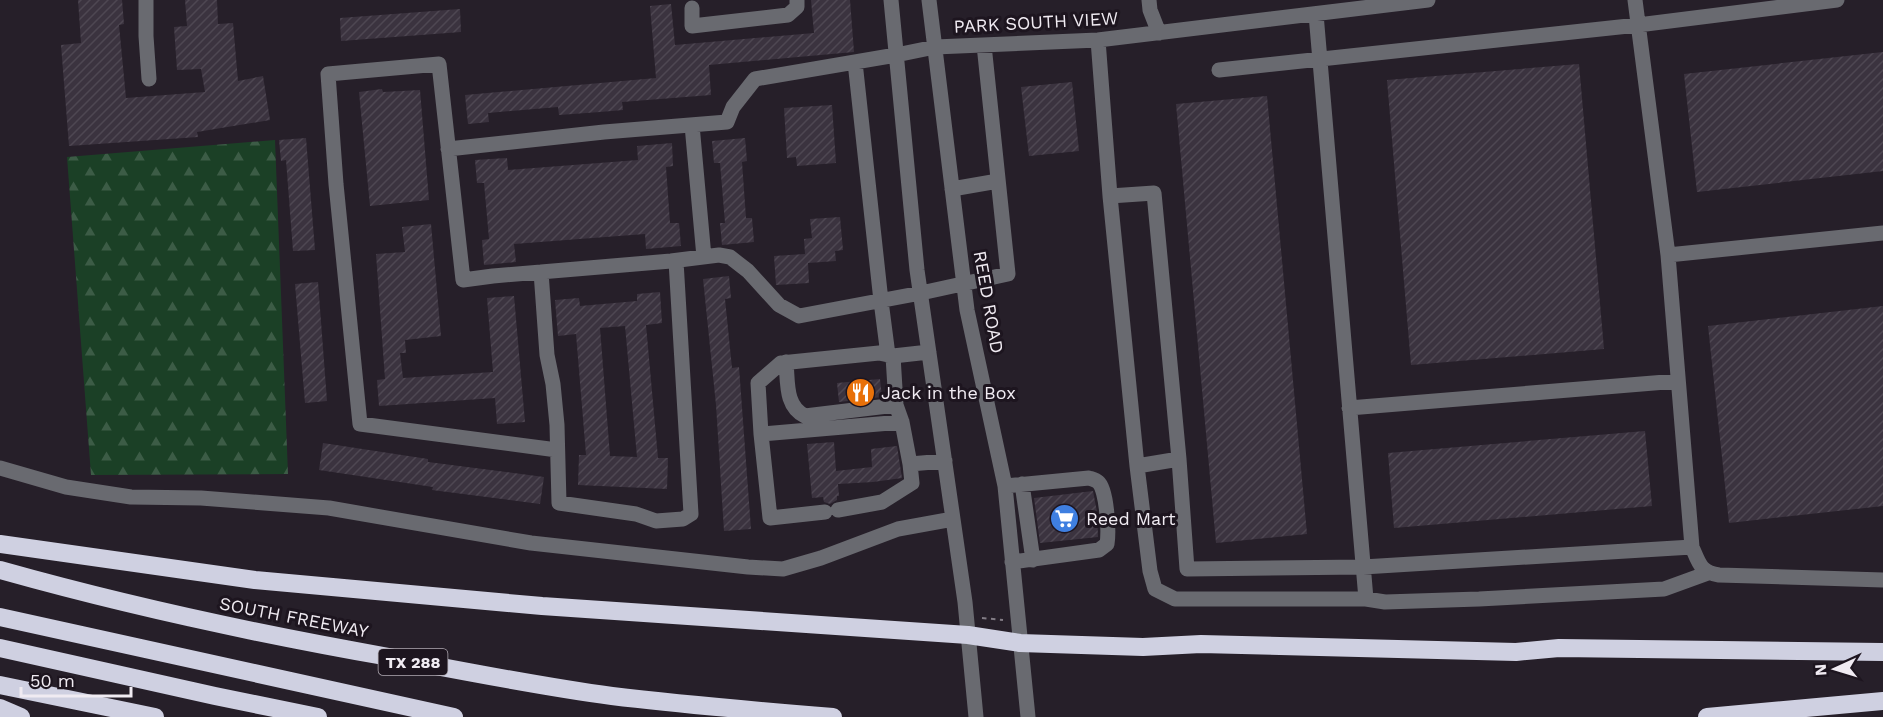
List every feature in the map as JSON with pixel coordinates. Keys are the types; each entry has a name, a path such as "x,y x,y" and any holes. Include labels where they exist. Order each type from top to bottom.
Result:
{"highway":[{"path":"0,544 255,580 542,606 968,634 1020,643 1143,647 1201,644 1516,652 1559,648 1883,652"},
{"name":"SOUTH FREEWAY","path":"0,570 83,594 304,642 479,674 610,696 833,717"},
{"path":"0,617 454,717"},
{"path":"0,648 318,717"},
{"path":"0,685 155,717"},
{"path":"1707,717 1883,701"},
{"path":"0,708 21,717"}],"street":[{"path":"146,0 149,79"},
{"path":"692,8 692,26 788,15 797,7 797,0"},
{"path":"891,0 921,293 968,634 976,717"},
{"name":"REED ROAD","path":"929,0 967,310 1005,486 1028,717"},
{"path":"1149,0 1150,10 1159,33"},
{"name":"PARK SOUTH VIEW","path":"692,125 727,122 733,107 755,80 896,56 935,47 1098,40 1428,0"},
{"path":"1635,0 1668,255 1692,547 1699,563 1708,573"},
{"path":"1218,70 1837,0"},
{"path":"1316,15 1366,599"},
{"path":"1098,40 1110,196 1137,466 1150,571 1155,589 1175,599 1366,599 1385,602 1664,589 1708,573 1883,580"},
{"path":"558,450 360,424 336,184 328,74 439,64 464,280 719,255 730,257 747,271 779,305 799,316 1008,274 984,45"},
{"path":"855,62 880,301 890,355 896,405 902,422 912,483 882,502 770,518 758,383 780,363 879,353 890,355 929,352"},
{"path":"448,149 692,125 704,257"},
{"path":"952,189 998,181"},
{"path":"1110,196 1154,193 1187,568 1363,567 1692,547"},
{"path":"1668,255 1883,233"},
{"path":"541,272 548,355 553,384 559,503 636,514 656,521 683,519 691,514 676,261"},
{"path":"786,362 791,404 797,412 806,416 896,405"},
{"path":"1349,408 1678,381"},
{"path":"761,434 902,422"},
{"path":"1137,466 1179,459"},
{"path":"910,464 945,461"},
{"path":"0,468 66,487 132,496 201,498 329,508 531,543 783,569 822,558 898,529 953,519"},
{"path":"1005,486 1089,478 1098,482 1104,489 1107,544 1099,550 1012,562"},
{"path":"1023,484 1033,560"}],"path":[{"path":"981,618 1009,620"}],"green space":[{"path":"275,140 288,474 91,475 67,157"}],"building":[{"path":"78,0 122,0 124,24 119,25 126,98 205,92 201,69 177,70 174,27 187,26 185,0 217,0 218,24 233,23 238,81 263,76 270,120 197,132 198,137 69,146 61,45 81,43"},
{"path":"811,0 850,0 854,52 709,65 711,95 622,102 623,110 600,112 559,115 558,107 488,113 489,122 468,124 465,95 656,78 650,6 671,4 675,45 814,33"},
{"path":"460,9 461,32 341,41 340,18"},
{"path":"1883,52 1883,171 1697,192 1684,74"},
{"path":"1579,64 1604,349 1411,365 1387,80"},
{"path":"1072,82 1079,151 1029,156 1021,87"},
{"path":"382,89 383,92 420,90 429,200 370,206 359,92"},
{"path":"1267,96 1307,534 1216,543 1176,104"},
{"path":"832,105 836,163 797,166 796,157 787,158 784,108"},
{"path":"306,138 315,250 293,251 286,160 281,161 279,140"},
{"path":"745,138 747,161 742,162 746,218 752,218 754,242 722,245 720,223 725,223 720,163 714,163 712,141"},
{"path":"672,143 673,166 666,167 670,223 679,223 681,246 646,249 645,234 514,244 516,262 484,265 482,240 489,239 484,183 477,183 475,160 507,158 508,170 638,160 637,146"},
{"path":"840,217 843,250 835,251 836,261 808,263 809,283 776,285 774,256 805,254 804,239 812,238 810,219"},
{"path":"431,224 441,336 405,340 406,353 400,353 403,378 493,372 487,298 514,296 525,422 497,424 495,398 379,406 377,380 385,379 376,254 405,252 402,227"},
{"path":"729,276 731,298 725,299 732,368 739,367 751,529 724,531 716,405 703,279"},
{"path":"318,282 327,401 305,403 295,284"},
{"path":"660,292 662,323 646,325 658,458 668,458 667,489 578,485 579,455 586,455 576,334 558,336 555,300 579,298 580,306 637,301 637,294","holes":["625,326 637,457 610,456 600,328"]},
{"path":"1883,306 1883,506 1729,523 1708,326"},
{"name":"Jack in the Box","path":"880,379 882,397 839,402 837,383"},
{"path":"1645,431 1652,506 1394,528 1388,453"},
{"path":"834,442 836,471 872,467 871,449 897,446 902,478 838,484 839,496 830,504 824,502 823,497 812,498 807,444"},
{"path":"323,443 428,459 428,462 544,477 540,504 432,490 433,487 319,470"},
{"path":"1093,491 1098,537 1040,543 1034,498"}],"place":[{"name":"Jack in the Box","path":"860,392"},
{"name":"Reed Mart","path":"1065,518"}]}
